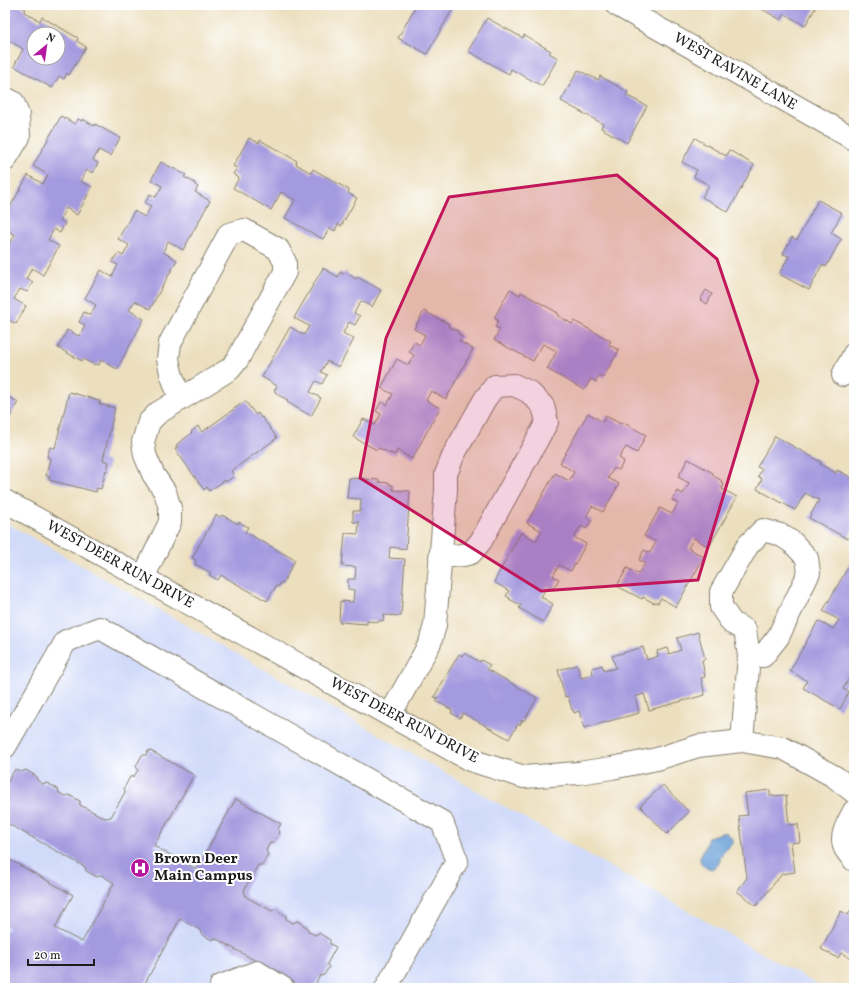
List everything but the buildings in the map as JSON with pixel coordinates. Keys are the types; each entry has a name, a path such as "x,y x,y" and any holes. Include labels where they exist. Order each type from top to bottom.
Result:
{"street":[{"name":"WEST RAVINE LANE","path":"616,5 854,139"},
{"path":"5,98 13,102 18,115 19,137 5,160"},
{"path":"143,578 170,522 170,508 165,492 153,474 145,455 143,442 149,422 158,413 230,369 238,359 285,272 285,262 278,249 244,230 229,234 170,343 168,359 180,399"},
{"path":"843,375 854,354"},
{"path":"390,715 430,643 435,625 446,474 454,454 485,399 495,386 514,385 529,392 542,406 547,422 481,541 471,553 440,557"},
{"name":"WEST DEER RUN DRIVE","path":"5,501 470,760 524,777 578,773 612,768 656,759 698,746 742,741 783,748 835,777 854,792"},
{"path":"742,741 749,656 745,630 732,623 722,607 721,592 748,545 763,530 782,535 793,542 806,558 809,573 778,637 763,656 749,656"},
{"path":"5,747 66,641 100,628 442,822 457,861 386,988"},
{"path":"854,811 847,823 843,838 845,849 854,860"},
{"path":"221,988 221,986 257,972 283,988"}],"highlighted area":[{"path":"617,175 717,259 758,381 698,580 541,591 360,478 386,338 449,197"}],"shaded area":[{"path":"5,522 823,988 5,988"}],"water":[{"path":"725,832 733,841 722,854 718,864 711,869 702,865 700,857 706,846 708,837"}],"place":[{"name":"Brown Deer Main Campus","path":"140,868"}]}
